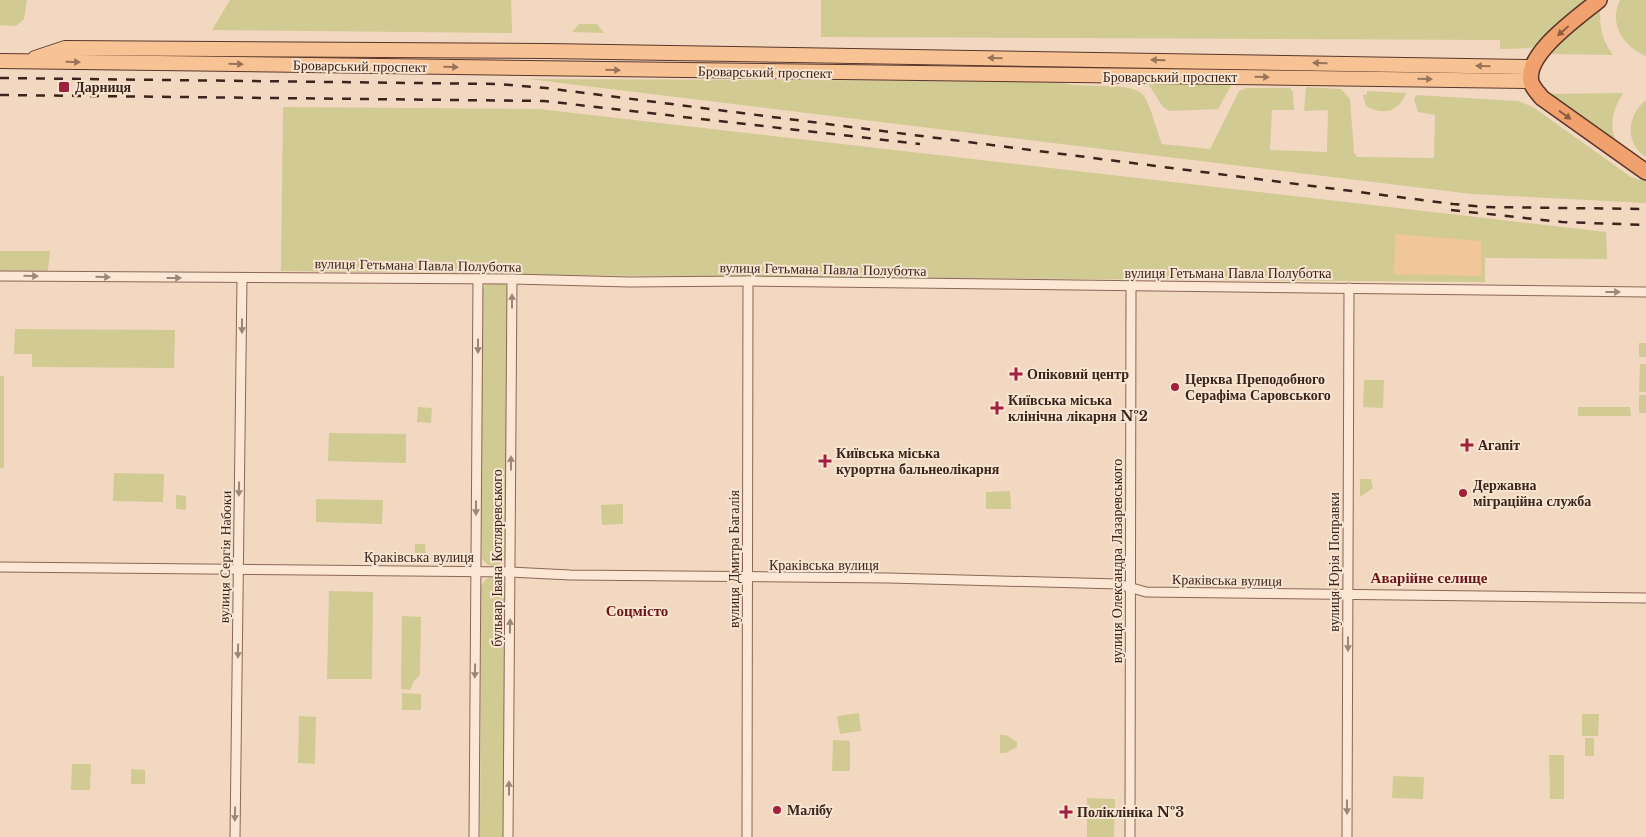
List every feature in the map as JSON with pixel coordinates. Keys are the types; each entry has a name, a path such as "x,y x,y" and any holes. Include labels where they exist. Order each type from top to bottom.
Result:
{"highway":[{"path":"1599,0 1544,47 1531,74 1542,98 1646,172"}],"main road":[{"name":"Броварський проспект","path":"24,61 65,48 626,52 1531,74"},
{"name":"Броварський проспект","path":"0,61 1531,74"}],"street":[{"name":"вулиця Гетьмана Павла Полуботка","path":"0,276 512,279 630,282 748,281 1646,292"},
{"name":"вулиця Сергія Набоки","path":"235,837 242,278"},
{"name":"бульвар Івана Котляревського","path":"508,837 512,279"},
{"name":"бульвар Івана Котляревського","path":"474,837 478,280"},
{"name":"вулиця Дмитра Багалія","path":"747,837 748,281"},
{"name":"вулиця Олександра Лазаревського","path":"1130,837 1131,286"},
{"name":"вулиця Юрія Поправки","path":"1347,837 1349,288"},
{"name":"Краківська вулиця","path":"0,567 476,571 570,575 889,578 1118,584 1130,589 1146,592 1646,598"}],"shaded area":[{"path":"0,0 27,0 24,19 16,26 0,25"},
{"path":"230,0 511,0 512,33 212,30"},
{"path":"821,0 1590,0 1539,45 1531,48 1500,49 1500,40 821,37"},
{"path":"1620,0 1646,0 1646,56 1631,47 1620,34 1616,18"},
{"path":"1595,9 1600,10 1602,34 1606,45 1613,55 1547,54"},
{"path":"579,24 597,24 604,33 572,32"},
{"path":"528,79 1057,81 1078,85 1117,86 1138,91 1144,96 1152,113 1162,144 1210,149 1239,91 1246,88 1290,88 1293,93 1294,110 1272,110 1270,150 1327,152 1328,110 1304,111 1306,87 1341,89 1350,99 1354,153 1357,157 1434,158 1435,115 1418,112 1414,99 1416,95 1518,101 1533,107 1631,177 1646,182 1646,203 1472,194"},
{"path":"1147,82 1233,82 1218,109 1170,111 1163,107"},
{"path":"1367,91 1406,93 1395,108 1378,111 1366,106 1363,95 1367,94"},
{"path":"1623,93 1613,116 1612,127 1615,139 1611,142 1548,94"},
{"path":"1646,100 1646,157 1634,144 1631,137 1631,129 1635,113"},
{"path":"283,107 539,109 1606,232 1607,259 1485,258 1485,282 519,275 519,263 471,263 471,273 281,271"},
{"path":"0,251 50,251 48,270 45,272 0,271"},
{"path":"487,283 503,283 508,287 506,558 497,566 487,564 482,558 482,290"},
{"path":"15,329 175,330 174,368 32,367 32,354 14,354"},
{"path":"1639,343 1646,343 1646,357 1639,357"},
{"path":"1640,364 1646,364 1646,392 1639,392"},
{"path":"0,376 4,376 4,468 0,468"},
{"path":"1364,380 1384,380 1383,408 1363,407"},
{"path":"1639,395 1646,395 1646,413 1639,413"},
{"path":"418,407 432,408 431,423 417,422"},
{"path":"1578,407 1630,407 1631,416 1578,416"},
{"path":"329,433 406,434 406,463 328,461"},
{"path":"114,473 164,474 163,502 113,501"},
{"path":"1360,479 1371,479 1373,488 1360,497"},
{"path":"1010,491 1011,509 986,509 986,492"},
{"path":"176,495 186,496 186,510 176,509"},
{"path":"316,499 383,500 382,524 316,522"},
{"path":"623,504 623,524 602,525 601,505"},
{"path":"415,544 425,544 426,558 415,558"},
{"path":"493,576 501,579 505,586 504,837 480,837 481,586 486,579"},
{"path":"329,591 373,592 372,679 327,679"},
{"path":"402,616 421,617 420,675 414,681 410,690 401,689"},
{"path":"402,693 421,694 421,710 402,710"},
{"path":"859,713 861,731 840,734 837,716"},
{"path":"1582,714 1599,714 1598,736 1582,736"},
{"path":"299,716 316,717 315,764 298,763"},
{"path":"1000,735 1006,735 1017,742 1017,747 1006,753 1000,753"},
{"path":"1585,738 1594,738 1594,756 1585,756"},
{"path":"833,740 850,741 850,771 832,771"},
{"path":"1549,755 1564,755 1564,799 1550,799"},
{"path":"72,764 91,764 90,790 71,790"},
{"path":"131,769 145,770 145,784 131,784"},
{"path":"1393,776 1424,777 1423,799 1392,798"},
{"path":"1087,798 1115,799 1114,837 1087,837"}],"sand":[{"path":"1395,234 1481,241 1481,276 1394,274"}],"railway":[{"path":"0,78 498,84 546,88 1453,204 1485,207 1646,209"},
{"path":"0,95 544,101 920,144"},
{"path":"1451,210 1562,222 1646,225"}],"place":[{"name":"Дарниця","path":"64,87"},
{"name":"Опіковий центр","path":"1016,374"},
{"name":"Церква Преподобного Серафіма Саровського","path":"1175,387"},
{"name":"Київська міська клінічна лікарня №2","path":"997,408"},
{"name":"Агапіт","path":"1467,445"},
{"name":"Київська міська курортна бальнеолікарня","path":"825,461"},
{"name":"Державна міграційна служба","path":"1463,493"},
{"name":"Малібу","path":"777,810"},
{"name":"Поліклініка №3","path":"1066,812"}],"district":[{"name":"Аварійне селище","path":"1429,577"},
{"name":"Соцмісто","path":"637,610"}]}
